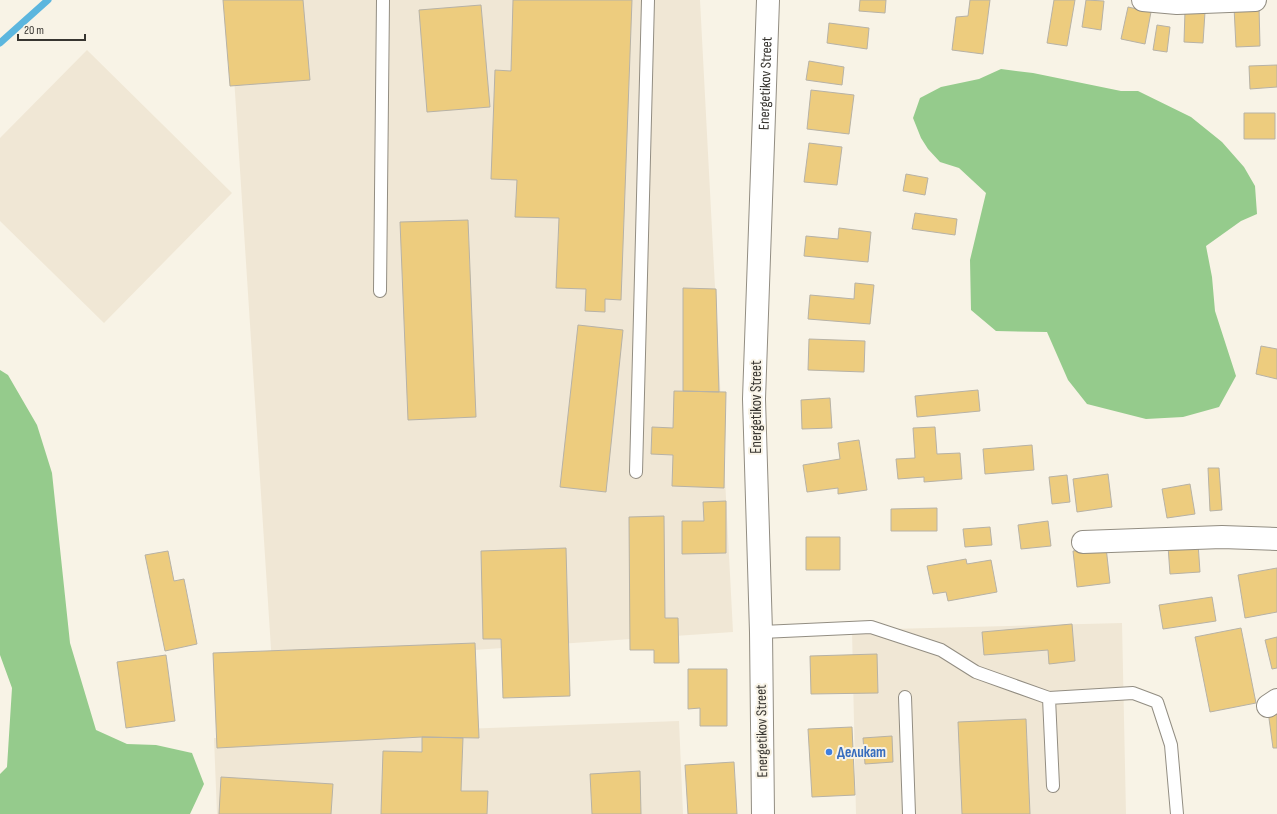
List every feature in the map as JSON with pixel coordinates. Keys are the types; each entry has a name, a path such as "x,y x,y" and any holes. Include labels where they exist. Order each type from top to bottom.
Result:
{"street":[{"name":"Energetikov Street","path":"763,814 761,632 754,399 768,0"},
{"path":"1144,0 1177,3 1255,0"},
{"path":"1083,542 1222,537 1277,539"}],"lane":[{"path":"380,291 383,0"},
{"path":"636,472 648,0"},
{"path":"761,632 871,627 941,650 976,672 1049,698 1133,693 1157,702 1170,745 1177,814"},
{"path":"905,696 908,814"},
{"path":"1049,698 1053,786"}],"shaded area":[{"path":"229,0 700,0 733,632 272,664"},
{"path":"87,50 232,193 104,323 0,221 0,138"},
{"path":"1122,623 1126,814 856,814 852,630"},
{"path":"679,721 683,814 217,814 214,738"}],"green space":[{"path":"1001,69 1033,73 1121,91 1138,91 1191,117 1222,142 1244,167 1255,186 1257,214 1241,221 1206,246 1212,277 1215,311 1236,376 1219,407 1183,417 1146,419 1087,404 1068,380 1047,332 996,331 971,310 970,260 986,193 959,168 940,162 928,149 921,138 913,118 920,98 941,87 979,79"},
{"path":"0,370 8,375 37,425 52,473 70,643 96,730 127,744 156,745 192,753 204,784 190,814 0,814 0,774 7,767 12,688 0,655"}],"building":[{"path":"223,0 303,0 310,80 230,86"},
{"path":"513,0 632,0 621,300 605,299 605,312 585,311 586,289 556,288 559,218 515,217 517,180 491,179 495,70 511,71"},
{"path":"860,0 886,0 885,13 859,11"},
{"path":"970,0 990,0 983,54 952,50 956,17 968,16"},
{"path":"1054,0 1075,0 1067,46 1047,43"},
{"path":"1086,0 1104,1 1101,30 1082,27"},
{"path":"481,5 490,107 427,112 419,10"},
{"path":"1128,7 1151,12 1145,44 1121,39"},
{"path":"1234,7 1259,7 1260,46 1236,47"},
{"path":"1185,11 1205,12 1203,43 1184,42"},
{"path":"829,23 869,28 867,49 827,43"},
{"path":"1157,25 1170,27 1167,52 1153,50"},
{"path":"809,61 844,67 842,85 806,80"},
{"path":"1277,65 1277,87 1250,89 1249,66"},
{"path":"811,90 854,95 849,134 807,129"},
{"path":"1244,113 1275,113 1275,139 1244,139"},
{"path":"809,143 842,147 837,185 804,182"},
{"path":"906,174 928,178 925,195 903,191"},
{"path":"915,213 957,219 955,235 912,229"},
{"path":"468,220 476,417 408,420 400,222"},
{"path":"839,228 871,232 868,262 804,256 806,236 838,239"},
{"path":"855,283 874,285 870,324 808,319 810,295 854,299"},
{"path":"683,288 716,289 719,392 683,391"},
{"path":"578,325 623,330 606,492 560,487"},
{"path":"809,339 865,341 864,372 808,370"},
{"path":"1261,346 1277,349 1277,379 1256,374"},
{"path":"978,390 980,411 917,417 915,396"},
{"path":"674,391 726,392 724,488 672,486 673,455 651,454 652,427 673,428"},
{"path":"830,398 832,428 802,429 801,400"},
{"path":"935,427 937,454 960,453 962,479 924,482 924,477 898,479 896,459 915,458 913,428"},
{"path":"859,440 867,490 838,494 838,488 807,492 803,465 840,459 838,443"},
{"path":"1032,445 1034,470 985,474 983,449"},
{"path":"1208,468 1219,468 1222,510 1210,511"},
{"path":"1108,474 1112,507 1077,512 1073,479"},
{"path":"1067,475 1070,502 1052,504 1049,477"},
{"path":"1190,484 1195,514 1167,518 1162,489"},
{"path":"726,501 726,553 682,554 682,521 704,521 703,502"},
{"path":"937,508 937,531 891,531 891,509"},
{"path":"664,516 665,618 678,618 679,663 654,663 654,650 630,650 629,517"},
{"path":"1048,521 1051,546 1021,549 1018,525"},
{"path":"990,527 992,545 965,547 963,529"},
{"path":"806,537 840,537 840,570 806,570"},
{"path":"1198,543 1200,572 1170,574 1168,546"},
{"path":"1106,547 1110,583 1077,587 1073,551"},
{"path":"566,548 570,696 503,698 501,639 483,639 481,551"},
{"path":"168,551 174,581 184,579 197,644 165,651 145,555"},
{"path":"966,559 967,564 991,560 997,592 948,601 946,592 933,594 927,566"},
{"path":"1277,568 1277,612 1245,618 1238,575"},
{"path":"1212,597 1216,621 1163,629 1159,605"},
{"path":"1072,624 1075,661 1049,664 1048,650 984,655 982,632"},
{"path":"1241,628 1256,703 1210,712 1195,637"},
{"path":"1277,637 1277,668 1272,669 1265,640"},
{"path":"475,643 479,738 422,737 217,748 213,653"},
{"path":"877,654 878,693 811,694 810,656"},
{"path":"166,655 175,721 126,728 117,662"},
{"path":"688,669 727,669 727,726 700,726 700,708 688,709"},
{"path":"1277,710 1277,748 1273,748 1268,711"},
{"path":"1026,719 1030,814 962,814 958,722"},
{"path":"852,727 855,795 812,797 808,729"},
{"path":"892,736 893,762 865,764 863,738"},
{"path":"422,737 463,738 461,791 488,791 487,814 381,814 383,751 422,752"},
{"path":"734,762 737,814 688,814 685,765"},
{"path":"640,771 641,814 592,814 590,774"},
{"path":"221,777 333,784 331,814 219,814"}],"waterway":[{"path":"0,43 48,0"}],"place":[{"name":"Деликат","path":"829,752"}]}
